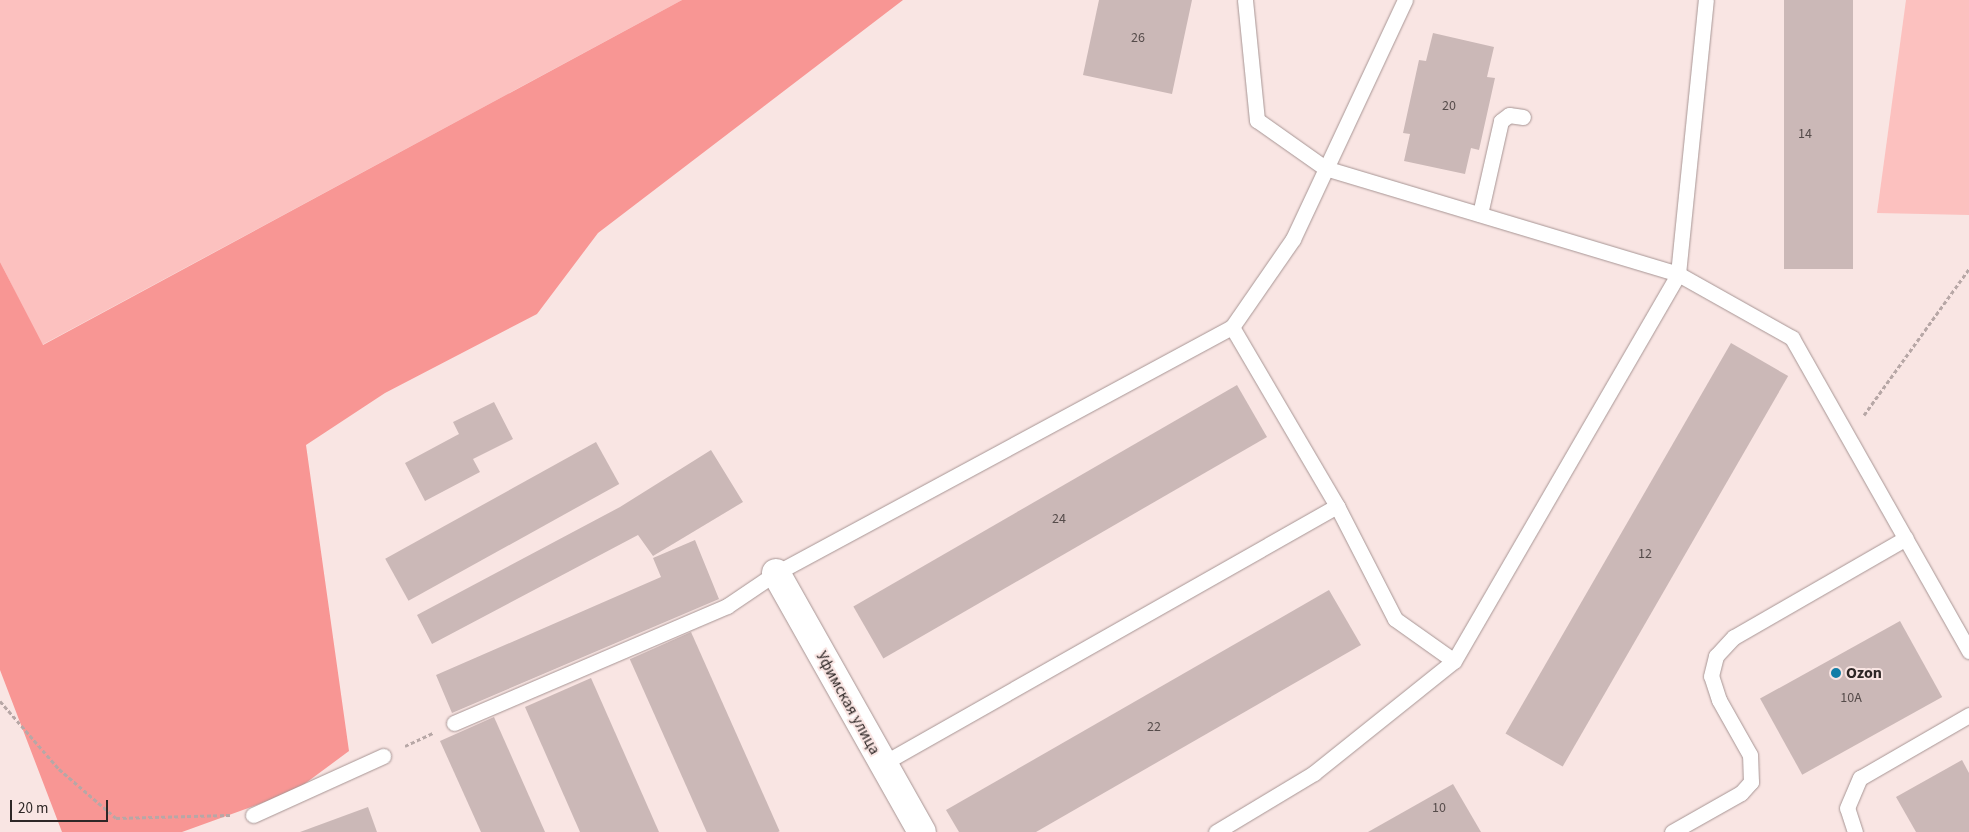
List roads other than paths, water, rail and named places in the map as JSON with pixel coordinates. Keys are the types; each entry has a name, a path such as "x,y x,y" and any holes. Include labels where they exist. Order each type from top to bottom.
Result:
{"street":[{"name":"Уфимская улица","path":"776,573 922,832"}],"lane":[{"path":"1245,0 1257,120 1325,168 1678,274 1792,338 1969,650"},
{"path":"454,723 727,606 776,573 1232,327 1293,239 1405,0"},
{"path":"1216,832 1314,773 1454,661 1678,274 1706,0"},
{"path":"1480,214 1501,121 1509,115 1523,117"},
{"path":"1232,327 1337,506 1395,619 1454,661"},
{"path":"882,764 1337,506"},
{"path":"1672,832 1741,793 1750,782 1750,755 1719,700 1711,676 1716,656 1734,637 1906,538"},
{"path":"1855,832 1847,808 1860,778 1969,715"},
{"path":"254,815 383,756"}],"place":[{"name":"Ozon","path":"1836,673"}]}
